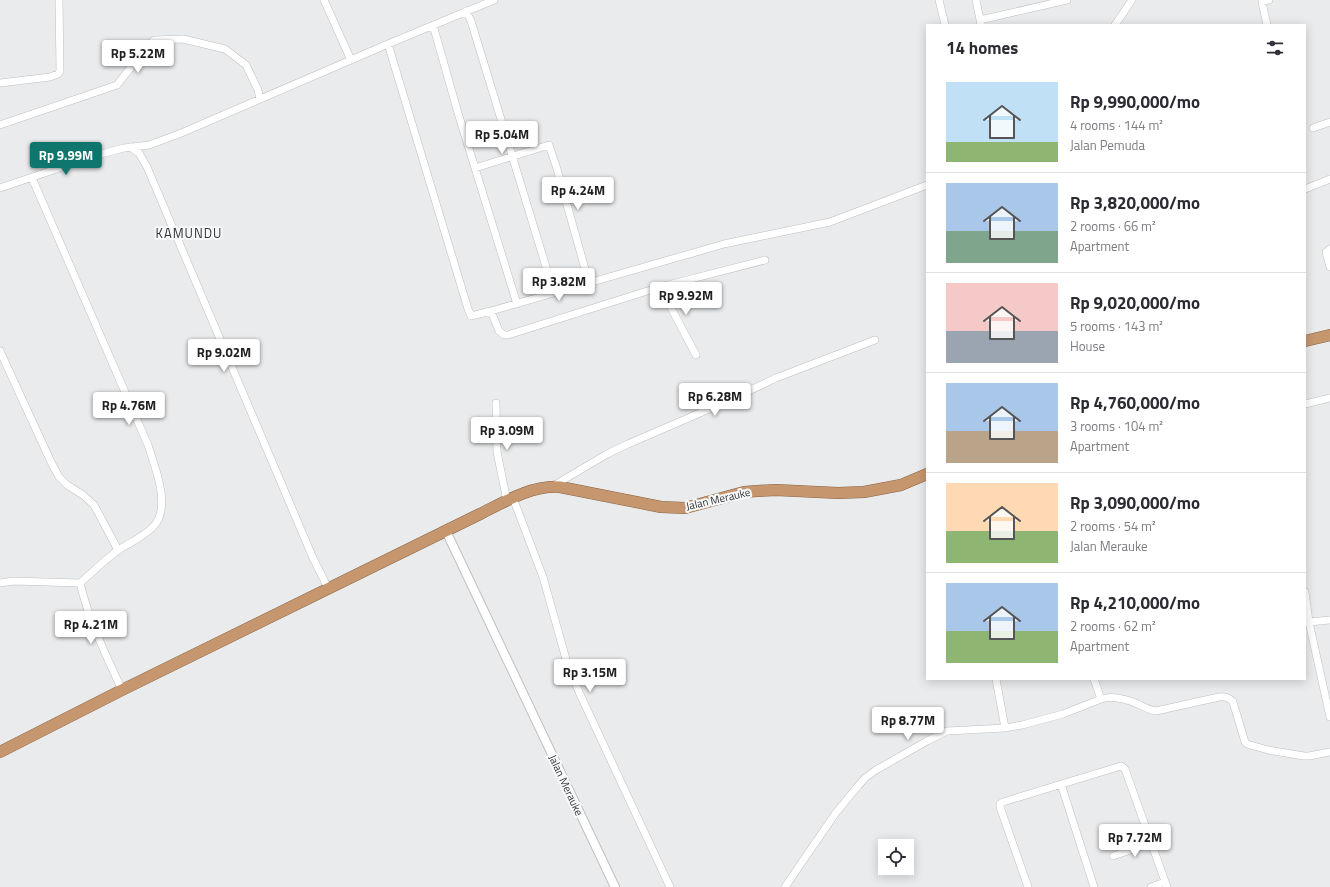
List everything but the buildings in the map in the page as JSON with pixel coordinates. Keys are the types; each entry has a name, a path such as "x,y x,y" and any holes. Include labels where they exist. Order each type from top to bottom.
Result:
{"highway":[{"path":"1306,341 1330,335"},
{"name":"Jalan Merauke","path":"0,752 122,690 510,499 536,490 552,487 661,507 678,508 695,506 744,492 776,490 838,493 864,492 900,485 926,474"}],"street":[{"path":"0,83 50,77 58,74 60,71 59,0"},
{"path":"324,0 351,60"},
{"path":"0,188 100,154 149,145 494,0"},
{"path":"939,0 945,24"},
{"path":"976,0 981,23 1067,0"},
{"path":"1116,24 1132,0"},
{"path":"1268,24 1262,2 1269,0"},
{"path":"466,11 471,21 554,293"},
{"path":"432,25 517,304"},
{"path":"0,125 117,85 154,40 183,39 225,49 246,65 258,90 260,99"},
{"path":"388,44 469,312 473,316 724,244 830,222 926,185"},
{"path":"1313,128 1330,122"},
{"path":"475,168 549,145 558,170 590,283"},
{"path":"130,148 139,153 147,167 310,551 328,588"},
{"path":"0,583 14,581 80,583 118,550 146,533 156,522 160,514 161,504 159,479 148,445 32,178"},
{"path":"1306,189 1330,179"},
{"path":"1330,249 1326,252 1330,267"},
{"path":"491,312 499,332 506,335 660,287 765,260"},
{"path":"660,287 696,355"},
{"path":"552,487 607,454 628,444 730,400 776,378 875,340"},
{"path":"0,351 51,462 66,485 83,495 94,505 118,550"},
{"path":"1306,404 1330,398"},
{"path":"496,403 497,452 510,499 543,578 566,659 579,692 670,887"},
{"name":"Jalan Merauke","path":"446,531 615,887"},
{"path":"80,583 84,602 93,627 122,690"},
{"path":"1306,600 1309,622 1330,717"},
{"path":"1309,622 1330,620"},
{"path":"996,680 1005,728"},
{"path":"1094,680 1101,699"},
{"path":"785,887 835,814 869,775 927,740 947,732 1005,728 1063,714 1108,697 1115,697 1136,703 1149,710 1226,697 1233,702 1247,744 1268,750 1304,756 1330,752"},
{"path":"1028,887 1000,804 1120,767 1123,767 1166,885 1151,887"},
{"path":"1061,784 1094,887"},
{"path":"1113,856 1151,843"}],"district":[{"name":"KAMUNDU","path":"189,233"}]}
